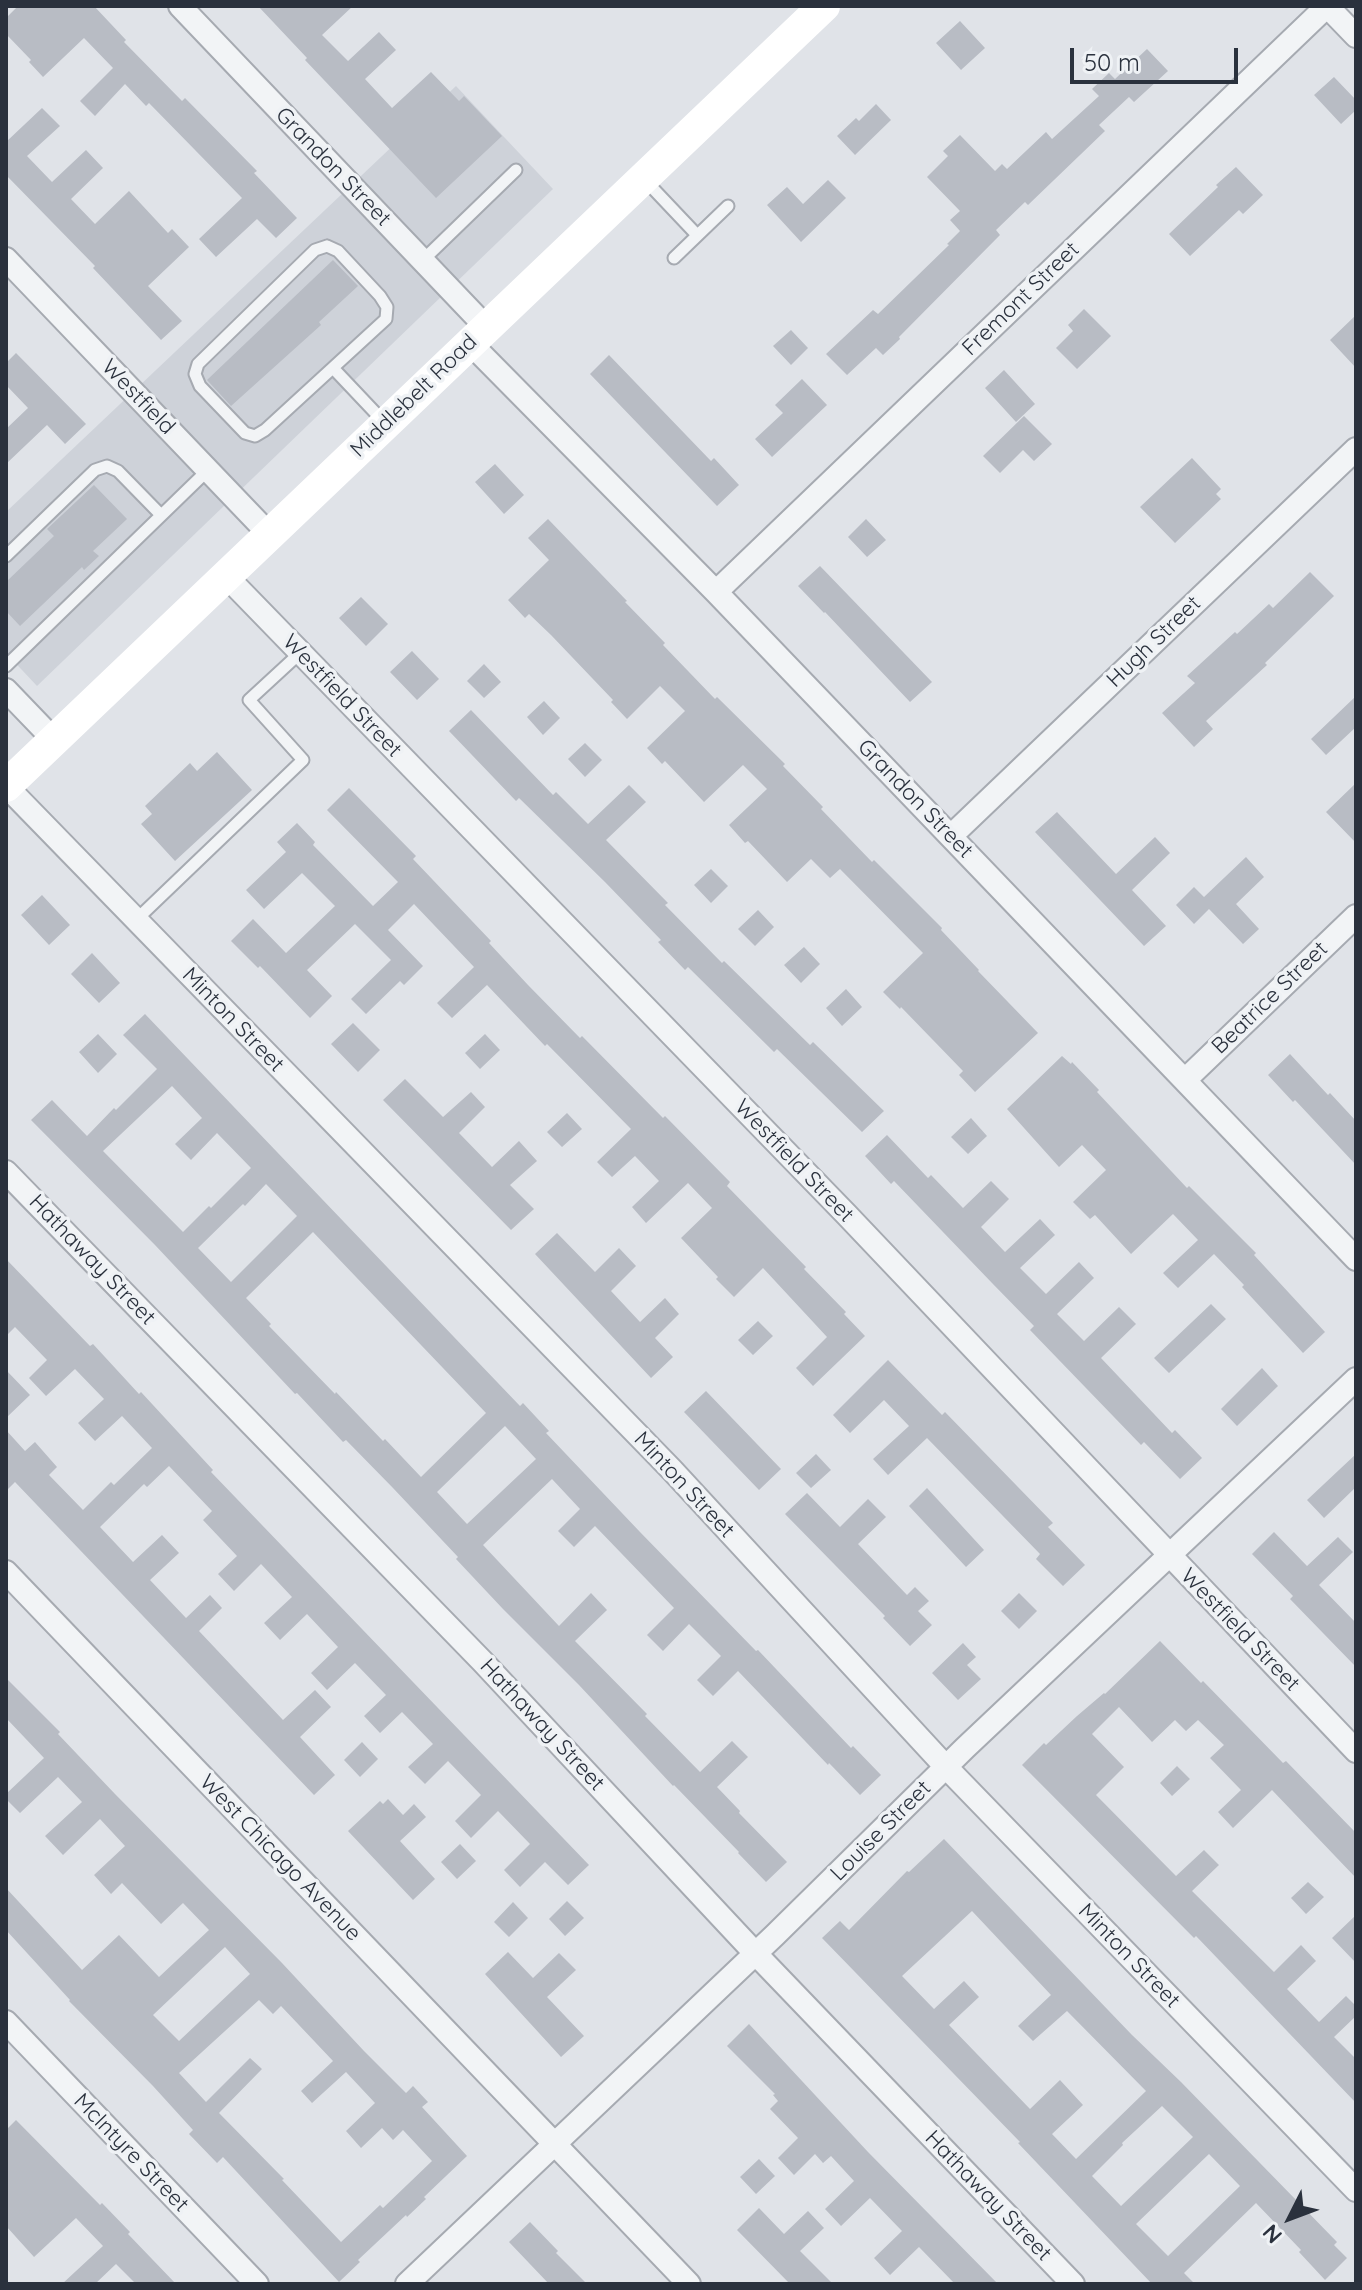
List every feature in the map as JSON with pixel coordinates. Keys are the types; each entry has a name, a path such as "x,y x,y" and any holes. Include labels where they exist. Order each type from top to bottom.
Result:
{"main road":[{"name":"Middlebelt Road","path":"7,783 824,6"}],"street":[{"name":"Grandon Street","path":"180,6 422,261 478,335 716,592 1356,1259"},
{"path":"1327,6 1356,36"},
{"name":"Fremont Street","path":"716,592 1327,6"},
{"name":"Westfield","path":"6,259 270,535"},
{"name":"Hugh Street","path":"951,836 1356,449"},
{"name":"Westfield Street","path":"226,576 846,1214 1356,1751"},
{"path":"6,690 54,740"},
{"name":"Minton Street","path":"7,783 136,920 672,1470 946,1767 1356,2190"},
{"name":"Beatrice Street","path":"1185,1080 1356,916"},
{"name":"Hathaway Street","path":"6,1172 482,1661 755,1953 1073,2284"},
{"name":"Louise Street","path":"407,2284 1356,1379"},
{"name":"West Chicago Avenue","path":"6,1572 689,2284"},
{"name":"McIntyre Street","path":"6,2022 257,2284"}],"lane":[{"path":"422,261 516,170"},
{"path":"644,179 697,235"},
{"path":"674,258 728,206"},
{"path":"327,246 338,251 387,307 386,319 333,368 255,436 245,433 209,396 195,374 198,364 315,250 327,246"},
{"path":"333,368 385,424"},
{"path":"6,556 95,470 107,466 118,471 161,515"},
{"path":"6,666 208,470"},
{"path":"136,920 303,760 249,700 300,653"}],"shaded area":[{"path":"456,86 553,189 37,686 6,653 6,512"}],"building":[{"path":"18,6 94,6 126,40 124,42 182,101 185,98 257,171 254,173 297,218 276,238 257,219 216,257 199,239 242,198 149,103 146,106 125,84 95,116 80,101 113,68 84,38 43,77 6,34 6,18"},
{"path":"258,6 353,6 322,35 348,61 379,32 396,50 365,79 392,108 431,72 459,101 464,96 502,136 436,198"},
{"path":"960,21 985,48 961,70 936,43"},
{"path":"1147,49 1168,71 1134,102 1129,97 1099,125 1105,131 1028,205 1025,202 996,230 1000,235 900,339 883,355 876,348 847,375 826,354 873,310 878,314 960,231 950,220 960,211 927,177 948,156 943,151 960,135 995,171 1002,164 1007,169 1046,132 1052,139 1099,96 1092,89 1109,73 1115,79"},
{"path":"1334,77 1356,100 1356,110 1341,124 1314,95"},
{"path":"876,104 891,120 855,155 837,136"},
{"path":"42,108 60,126 27,156 52,182 86,150 103,168 71,199 95,224 129,191 168,233 172,229 189,247 148,286 182,321 161,340 93,268 95,266 6,175 6,142"},
{"path":"1236,167 1263,195 1243,214 1239,210 1190,256 1169,234"},
{"path":"828,180 846,198 801,242 767,205 787,187 803,204"},
{"path":"333,260 358,286 319,322 321,325 231,406 207,380"},
{"path":"1084,309 1111,336 1077,369 1056,348 1073,331 1068,325"},
{"path":"1356,315 1356,368 1330,340"},
{"path":"791,330 808,348 791,365 773,346"},
{"path":"16,353 86,424 65,444 47,425 6,464 6,429 28,408 6,385 6,363"},
{"path":"609,355 711,461 714,458 739,485 717,506 590,374"},
{"path":"1004,370 1035,404 1016,422 985,388"},
{"path":"802,379 827,405 772,457 755,439 783,413 775,405"},
{"path":"1024,416 1052,444 1034,461 1023,450 1000,473 983,456"},
{"path":"1192,458 1221,489 1216,494 1221,499 1175,543 1140,507"},
{"path":"495,464 524,495 504,514 475,482"},
{"path":"94,485 127,519 93,551 99,556 84,570 82,567 20,626 6,611 6,582 54,536 47,529"},
{"path":"548,519 627,601 665,643 663,645 785,764 783,766 823,807 821,809 942,928 978,971 1038,1033 975,1092 959,1075 963,1071 883,992 923,953 840,869 830,878 811,859 787,882 729,825 767,789 743,765 704,802 665,761 662,764 647,748 685,711 660,686 627,719 551,635 529,614 525,618 508,600 549,560 528,538"},
{"path":"866,519 886,540 867,557 848,537"},
{"path":"820,566 932,682 910,702 798,586"},
{"path":"1310,572 1334,596 1265,663 1267,665 1206,721 1213,729 1194,747 1162,713 1195,683 1187,676 1269,604 1273,608"},
{"path":"361,597 388,624 366,646 339,618"},
{"path":"412,651 439,679 417,700 390,672"},
{"path":"484,664 501,682 484,698 467,681"},
{"path":"1356,696 1356,727 1326,755 1311,739"},
{"path":"544,701 560,718 543,735 527,717"},
{"path":"471,710 553,795 556,792 588,824 629,785 646,802 606,840 722,963 724,961 810,1045 813,1042 884,1111 862,1132 777,1049 774,1052 688,967 685,970 658,942 661,940 605,882 519,798 516,801 449,731"},
{"path":"585,743 602,760 585,777 568,759"},
{"path":"217,752 252,790 175,861 141,824 152,814 145,806 190,763 197,771"},
{"path":"1356,783 1356,843 1326,812"},
{"path":"349,788 416,856 413,859 528,985 730,1182 727,1186 806,1267 804,1269 865,1336 813,1386 796,1368 827,1337 763,1268 734,1297 716,1279 718,1277 681,1238 712,1208 688,1183 646,1223 632,1207 659,1181 635,1156 612,1177 597,1162 631,1129 487,985 452,1018 437,1003 474,967 414,904 388,930 423,966 404,985 400,981 366,1014 351,999 391,960 355,924 307,970 332,996 310,1018 231,941 253,919 286,953 335,906 302,873 264,909 246,890 286,852 277,842 297,823 315,842 313,845 373,906 398,882 327,810"},
{"path":"1057,812 1116,874 1155,837 1170,853 1132,890 1166,926 1144,946 1035,832"},
{"path":"1246,857 1264,877 1236,904 1259,929 1243,944 1209,909 1194,924 1176,905 1194,887 1204,897"},
{"path":"711,869 728,886 711,903 694,885"},
{"path":"42,895 70,925 49,945 21,915"},
{"path":"758,910 774,927 755,946 738,929"},
{"path":"804,947 820,964 801,983 784,965"},
{"path":"92,953 120,983 99,1003 71,974"},
{"path":"846,989 862,1007 842,1026 826,1008"},
{"path":"145,1014 520,1406 523,1403 549,1431 546,1433 640,1532 881,1775 860,1795 738,1671 713,1696 697,1680 721,1656 689,1624 663,1651 647,1635 674,1608 595,1526 574,1547 558,1531 580,1509 552,1479 483,1545 559,1626 591,1593 607,1610 575,1641 700,1772 732,1741 748,1757 717,1787 787,1862 766,1882 503,1609 393,1488 295,1394 155,1245 31,1120 52,1100 87,1136 114,1108 116,1110 157,1069 123,1035","holes":["172,1086 202,1118 175,1144 191,1160 217,1133 251,1168 183,1232 103,1151","266,1184 297,1216 231,1282 198,1248 243,1204 245,1206","313,1232 486,1413 421,1477 335,1394 246,1298","505,1426 536,1459 467,1524 437,1492"]},
{"path":"353,1023 380,1050 358,1072 331,1044"},
{"path":"98,1034 117,1054 98,1073 79,1052"},
{"path":"485,1034 500,1050 480,1069 465,1053"},
{"path":"1290,1054 1356,1121 1356,1165 1268,1075"},
{"path":"1062,1056 1099,1090 1097,1092 1187,1188 1189,1186 1256,1253 1254,1255 1325,1332 1303,1353 1214,1254 1178,1288 1163,1273 1198,1240 1173,1214 1131,1254 1095,1215 1090,1219 1073,1202 1106,1170 1082,1145 1059,1167 1007,1109"},
{"path":"405,1079 443,1117 471,1092 485,1107 459,1133 492,1167 519,1141 537,1161 510,1185 534,1209 511,1230 383,1100"},
{"path":"567,1113 582,1129 562,1147 547,1132"},
{"path":"971,1118 987,1136 968,1154 951,1137"},
{"path":"887,1135 928,1178 931,1175 963,1208 991,1181 1009,1199 981,1227 1005,1252 1040,1219 1055,1235 1020,1268 1046,1294 1079,1262 1094,1278 1057,1314 1084,1341 1119,1307 1136,1324 1101,1358 1172,1433 1175,1430 1202,1458 1180,1479 1144,1442 1141,1445 1030,1330 1034,1326 894,1181 891,1184 865,1156"},
{"path":"557,1233 595,1272 619,1248 636,1266 611,1291 640,1322 665,1298 679,1314 655,1338 673,1357 651,1378 535,1254"},
{"path":"6,1259 90,1346 93,1344 139,1394 141,1392 213,1470 211,1472 589,1865 568,1885 545,1862 520,1887 504,1870 530,1844 498,1811 471,1838 455,1821 481,1795 448,1761 425,1784 408,1767 433,1744 402,1712 380,1733 364,1716 386,1695 355,1663 327,1690 311,1673 338,1647 307,1614 280,1640 264,1623 292,1597 261,1564 234,1591 218,1574 237,1556 203,1520 212,1511 169,1466 147,1487 144,1484 100,1527 133,1562 162,1535 179,1553 150,1580 186,1618 210,1595 222,1608 199,1631 283,1720 315,1690 331,1707 300,1737 335,1775 314,1795 15,1482 6,1491 6,1430 25,1451 35,1442 57,1467 49,1475 83,1510 152,1448 122,1416 95,1441 78,1423 104,1399 75,1369 46,1396 29,1378 47,1360 15,1327 6,1336"},
{"path":"1211,1304 1226,1319 1169,1373 1154,1358"},
{"path":"758,1321 773,1336 753,1355 738,1340"},
{"path":"888,1360 942,1415 945,1412 1053,1523 1048,1527 1085,1565 1063,1586 1036,1559 1040,1554 927,1438 888,1475 873,1459 909,1426 884,1400 850,1433 833,1415"},
{"path":"1262,1368 1278,1386 1237,1426 1221,1409"},
{"path":"6,1370 30,1395 6,1418"},
{"path":"706,1391 781,1469 759,1490 684,1412"},
{"path":"816,1454 831,1470 811,1488 796,1473"},
{"path":"1356,1454 1356,1487 1324,1518 1307,1500"},
{"path":"927,1488 984,1550 966,1567 909,1506"},
{"path":"807,1493 840,1527 868,1499 886,1517 858,1544 907,1595 915,1587 929,1601 918,1611 932,1625 910,1646 883,1618 885,1616 785,1514"},
{"path":"1274,1532 1307,1566 1338,1537 1353,1552 1319,1585 1356,1623 1356,1667 1290,1599 1293,1596 1252,1554"},
{"path":"1019,1593 1037,1611 1019,1629 1001,1611"},
{"path":"1160,1641 1283,1763 1286,1761 1356,1833 1356,1878 1272,1790 1233,1828 1218,1812 1241,1790 1210,1758 1224,1745 1198,1720 1186,1731 1175,1720 1152,1742 1119,1707 1092,1734 1124,1767 1096,1795 1176,1876 1204,1850 1219,1865 1192,1891 1274,1972 1301,1945 1316,1961 1287,1989 1319,2022 1346,1996 1356,2006 1356,2016 1334,2037 1356,2059 1356,2103 1196,1936 1194,1938 1022,1765 1044,1743 1046,1745 1105,1694"},
{"path":"963,1643 976,1657 967,1665 981,1679 958,1700 932,1673"},
{"path":"6,1678 364,2051 406,2093 413,2086 428,2102 422,2107 467,2156 339,2282 223,2157 217,2163 189,2134 193,2130 69,2001 6,1930 6,1888 82,1970 119,1935 159,1977 209,1930 183,1903 161,1924 122,1883 111,1894 94,1875 125,1846 100,1819 63,1855 45,1836 82,1802 58,1777 20,1813 6,1799 6,1794 44,1758 6,1718","holes":["225,1947 250,1974 179,2041 153,2015","259,2000 273,2014 281,2006 333,2061 301,2091 312,2103 346,2072 375,2103 346,2131 361,2148 382,2128 393,2140 403,2130 432,2161 383,2208 380,2205 341,2242 219,2113 262,2069 250,2058 206,2102 179,2073"]},
{"path":"362,1742 378,1759 360,1777 344,1760"},
{"path":"1177,1766 1190,1779 1172,1796 1160,1783"},
{"path":"388,1799 403,1815 414,1804 426,1817 400,1841 435,1879 413,1900 348,1831 380,1801 383,1804"},
{"path":"944,1839 1337,2242 1334,2245 1347,2258 1325,2280 1256,2203 1184,2273 1195,2284 1152,2284 1020,2142 822,1938 840,1921 849,1930","holes":["972,1911 1051,1995 1018,2026 1033,2041 1067,2011 1146,2091 1076,2159 1052,2134 1083,2105 1060,2080 1030,2109 949,2025 979,1997 964,1981 934,2009 902,1976","1162,2106 1193,2137 1121,2206 1092,2176","1209,2154 1240,2186 1168,2256 1136,2224"]},
{"path":"460,1844 476,1861 457,1879 441,1862"},
{"path":"1308,1882 1324,1897 1306,1914 1291,1898"},
{"path":"567,1901 584,1918 565,1936 549,1919"},
{"path":"513,1902 528,1918 509,1937 494,1922"},
{"path":"1356,1915 1356,1963 1332,1938"},
{"path":"508,1952 533,1978 559,1953 576,1970 547,1997 584,2036 561,2057 485,1974"},
{"path":"749,2024 868,2152 998,2284 955,2284 919,2247 890,2275 874,2258 902,2231 870,2198 841,2226 825,2209 854,2181 831,2156 823,2163 815,2154 794,2175 778,2158 798,2138 770,2109 778,2101 775,2094 727,2046"},
{"path":"16,2120 100,2205 102,2203 176,2284 136,2284 116,2264 95,2284 62,2284 103,2246 76,2218 34,2257 6,2226 6,2130"},
{"path":"759,2159 775,2176 756,2194 740,2177"},
{"path":"759,2208 784,2234 808,2211 824,2228 800,2251 833,2284 790,2284 737,2230"},
{"path":"530,2222 587,2284 549,2284 509,2242"}]}
